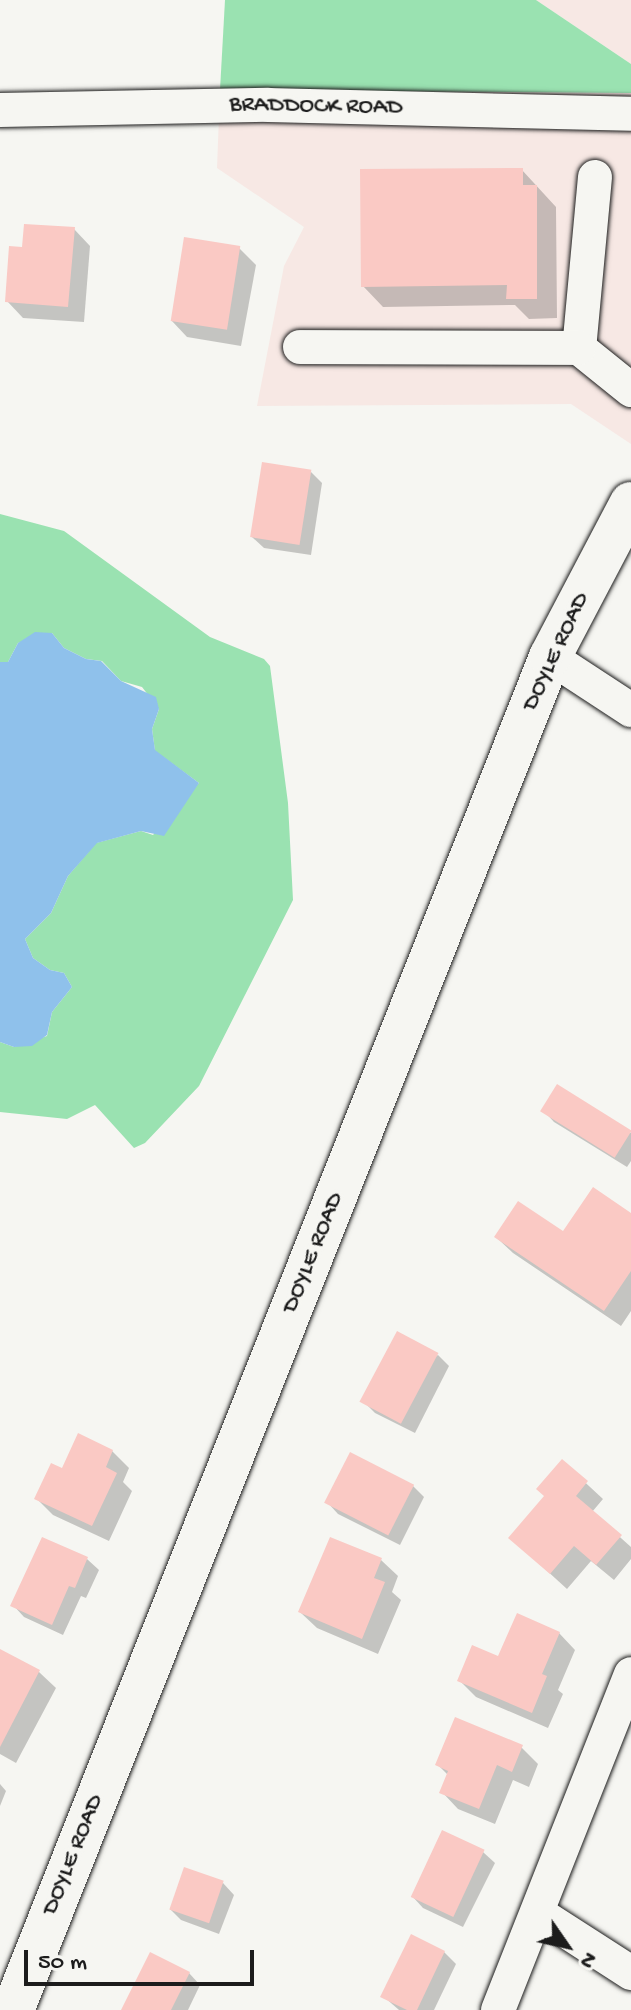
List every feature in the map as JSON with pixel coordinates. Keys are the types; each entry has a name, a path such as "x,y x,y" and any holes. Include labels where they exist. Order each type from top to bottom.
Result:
{"main road":[{"name":"DOYLE ROAD","path":"13,2010 550,657 631,503"}],"street":[{"name":"BRADDOCK ROAD","path":"0,110 268,105 631,114"},
{"path":"579,348 595,177"},
{"path":"300,347 579,348 631,390"},
{"path":"550,657 631,710"},
{"path":"498,2010 631,1674"},
{"path":"538,1913 631,1973"}],"shaded area":[{"path":"536,0 631,0 631,64"},
{"path":"220,90 631,93 631,444 571,404 257,406 284,266 304,227 217,168"}],"green space":[{"path":"225,0 536,0 631,64 631,93 220,90"},
{"path":"0,514 64,531 210,637 264,659 270,666 288,803 293,900 199,1086 145,1143 134,1148 95,1105 67,1119 0,1112 0,1042 14,1047 47,1036 52,1012 72,987 64,973 50,970 33,958 25,939 51,913 68,876 96,843 141,831 153,835 199,783 155,751 152,729 159,709 142,687 121,681 102,661 86,659 64,648 52,633 18,643 8,662 0,662"}],"water":[{"path":"35,632 52,633 64,648 86,659 101,661 121,681 156,697 159,709 152,729 155,750 199,783 164,836 141,831 97,843 68,876 51,913 25,939 33,958 50,970 64,973 72,987 52,1012 47,1035 32,1046 14,1047 0,1042 0,662 8,662 18,643"}],"building":[{"path":"523,168 523,185 537,185 537,299 506,299 507,285 361,287 360,169"},
{"path":"24,224 75,227 68,307 5,302 9,246 22,247"},
{"path":"184,237 240,246 227,330 171,321"},
{"path":"262,462 311,470 299,545 250,537"},
{"path":"557,1084 631,1130 615,1158 540,1111"},
{"path":"593,1187 631,1213 631,1271 604,1311 494,1237 518,1201 563,1231"},
{"path":"397,1331 438,1353 401,1424 359,1402"},
{"path":"78,1433 113,1450 106,1467 117,1473 92,1526 34,1499 51,1463 62,1468"},
{"path":"350,1452 414,1485 388,1535 324,1503"},
{"path":"562,1459 588,1481 576,1496 622,1535 596,1565 574,1546 550,1574 508,1538 544,1496 536,1489"},
{"path":"42,1537 88,1557 75,1588 69,1586 52,1625 10,1606"},
{"path":"330,1537 382,1558 374,1578 385,1582 362,1639 298,1612"},
{"path":"517,1613 560,1632 542,1674 547,1676 532,1713 457,1681 472,1645 498,1656"},
{"path":"0,1649 40,1670 0,1747"},
{"path":"455,1717 523,1745 512,1772 497,1765 479,1809 439,1793 448,1771 435,1765"},
{"path":"442,1830 485,1850 453,1917 411,1897"},
{"path":"184,1867 224,1881 209,1923 169,1910"},
{"path":"411,1934 445,1951 417,2010 407,2010 380,1997"},
{"path":"150,1952 190,1972 171,2010 121,2010"}]}
